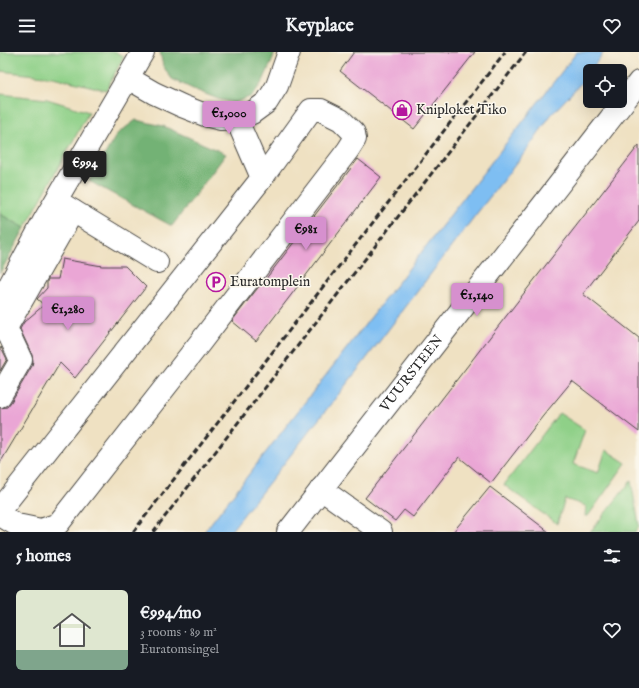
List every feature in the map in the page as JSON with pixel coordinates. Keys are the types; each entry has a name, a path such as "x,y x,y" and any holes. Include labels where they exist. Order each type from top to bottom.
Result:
{"street":[{"path":"0,396 20,360 3,324 128,78 143,52"},
{"path":"128,78 154,93 182,106 221,119 236,118 252,113 267,102 277,86 289,52"},
{"name":"VUURSTEEN","path":"288,532 639,82"},
{"path":"0,510 262,178 311,110 321,110 341,120 354,133 355,139 348,150 58,524 41,530 17,525 0,515"},
{"path":"236,118 262,178"},
{"path":"64,206 157,262"},
{"path":"0,303 45,219 64,206"},
{"path":"322,489 381,532"}],"green space":[{"path":"0,52 117,52 124,56 106,90 53,77 0,71"},
{"path":"160,52 275,52 263,81 252,96 234,103 218,99 172,79 163,66"},
{"path":"0,94 47,99 89,112 25,228 0,214"},
{"path":"136,120 163,126 226,154 172,226 89,181 117,134"},
{"path":"0,214 25,228 0,273"},
{"path":"559,413 585,430 573,464 598,473 606,450 626,463 588,516 585,516 586,506 565,499 557,524 504,485"},
{"path":"631,481 639,525 635,532 590,532"}],"water":[{"path":"577,52 604,52 595,64 583,64 583,81 551,115 526,151 360,367 230,532 204,532"}],"building":[{"path":"354,52 475,52 414,129 340,71"},
{"path":"639,145 639,221 583,294 639,338 639,432 572,381 491,483 459,457 413,517 404,510 395,521 365,498"},
{"path":"358,159 381,177 256,341 232,321"},
{"path":"62,259 102,266 125,266 146,287 75,378 60,363 0,463 0,408 7,407 11,402 32,366 33,361 32,355 20,329 24,322 44,305 37,299 47,288 48,279 58,279"},
{"path":"1,347 7,359 0,371 0,350"},
{"path":"490,487 549,532 453,532"}],"railway":[{"path":"133,532 505,52"},
{"path":"153,532 526,52"}],"place":[{"name":"Kniploket Tiko","path":"402,110"},
{"name":"Euratomplein","path":"216,282"}]}
